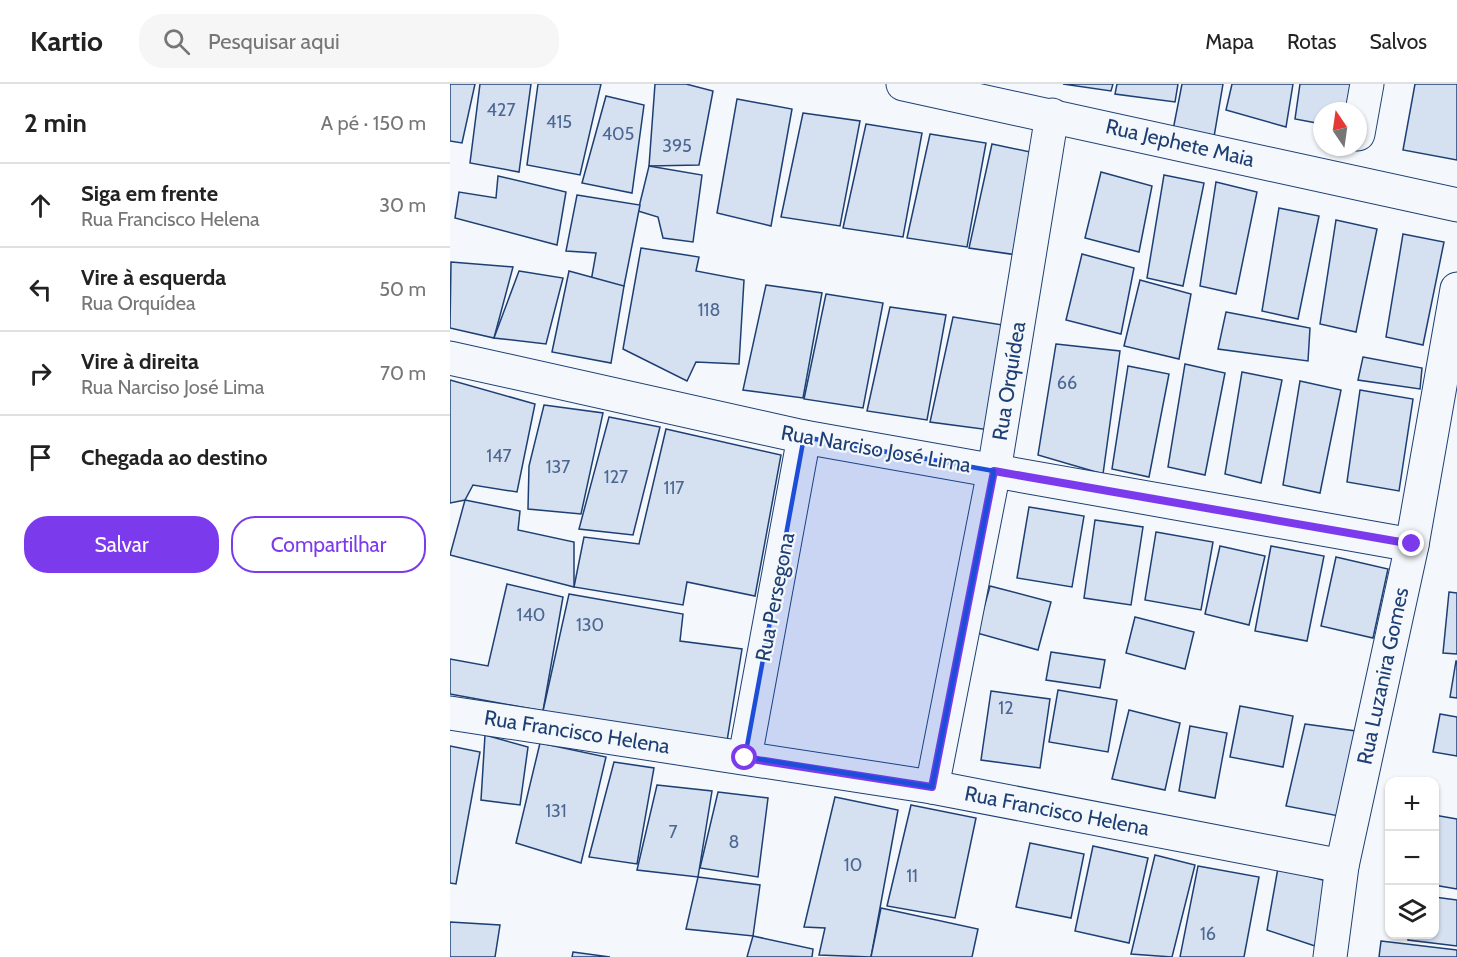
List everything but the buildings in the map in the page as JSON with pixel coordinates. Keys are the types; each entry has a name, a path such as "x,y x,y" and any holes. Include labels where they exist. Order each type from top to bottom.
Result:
{"street":[{"name":"Rua Jephete Maia","path":"903,84 1457,205"},
{"path":"1364,102 1367,84"},
{"name":"Rua Orquídea","path":"932,787 994,471 1052,115"},
{"path":"1349,181 1354,156"},
{"name":"Rua Luzanira Gomes","path":"1330,957 1342,866 1412,544 1457,289"},
{"name":"Rua Narciso José Lima","path":"450,358 804,437 1412,544"},
{"name":"Rua Persegona","path":"745,758 804,437"},
{"name":"Rua Francisco Helena","path":"450,713 932,787 1342,866"}],"highlighted area":[{"path":"804,437 994,471 932,787 745,757"}],"route":[{"path":"745,758 932,787 994,471 1412,544"}]}
